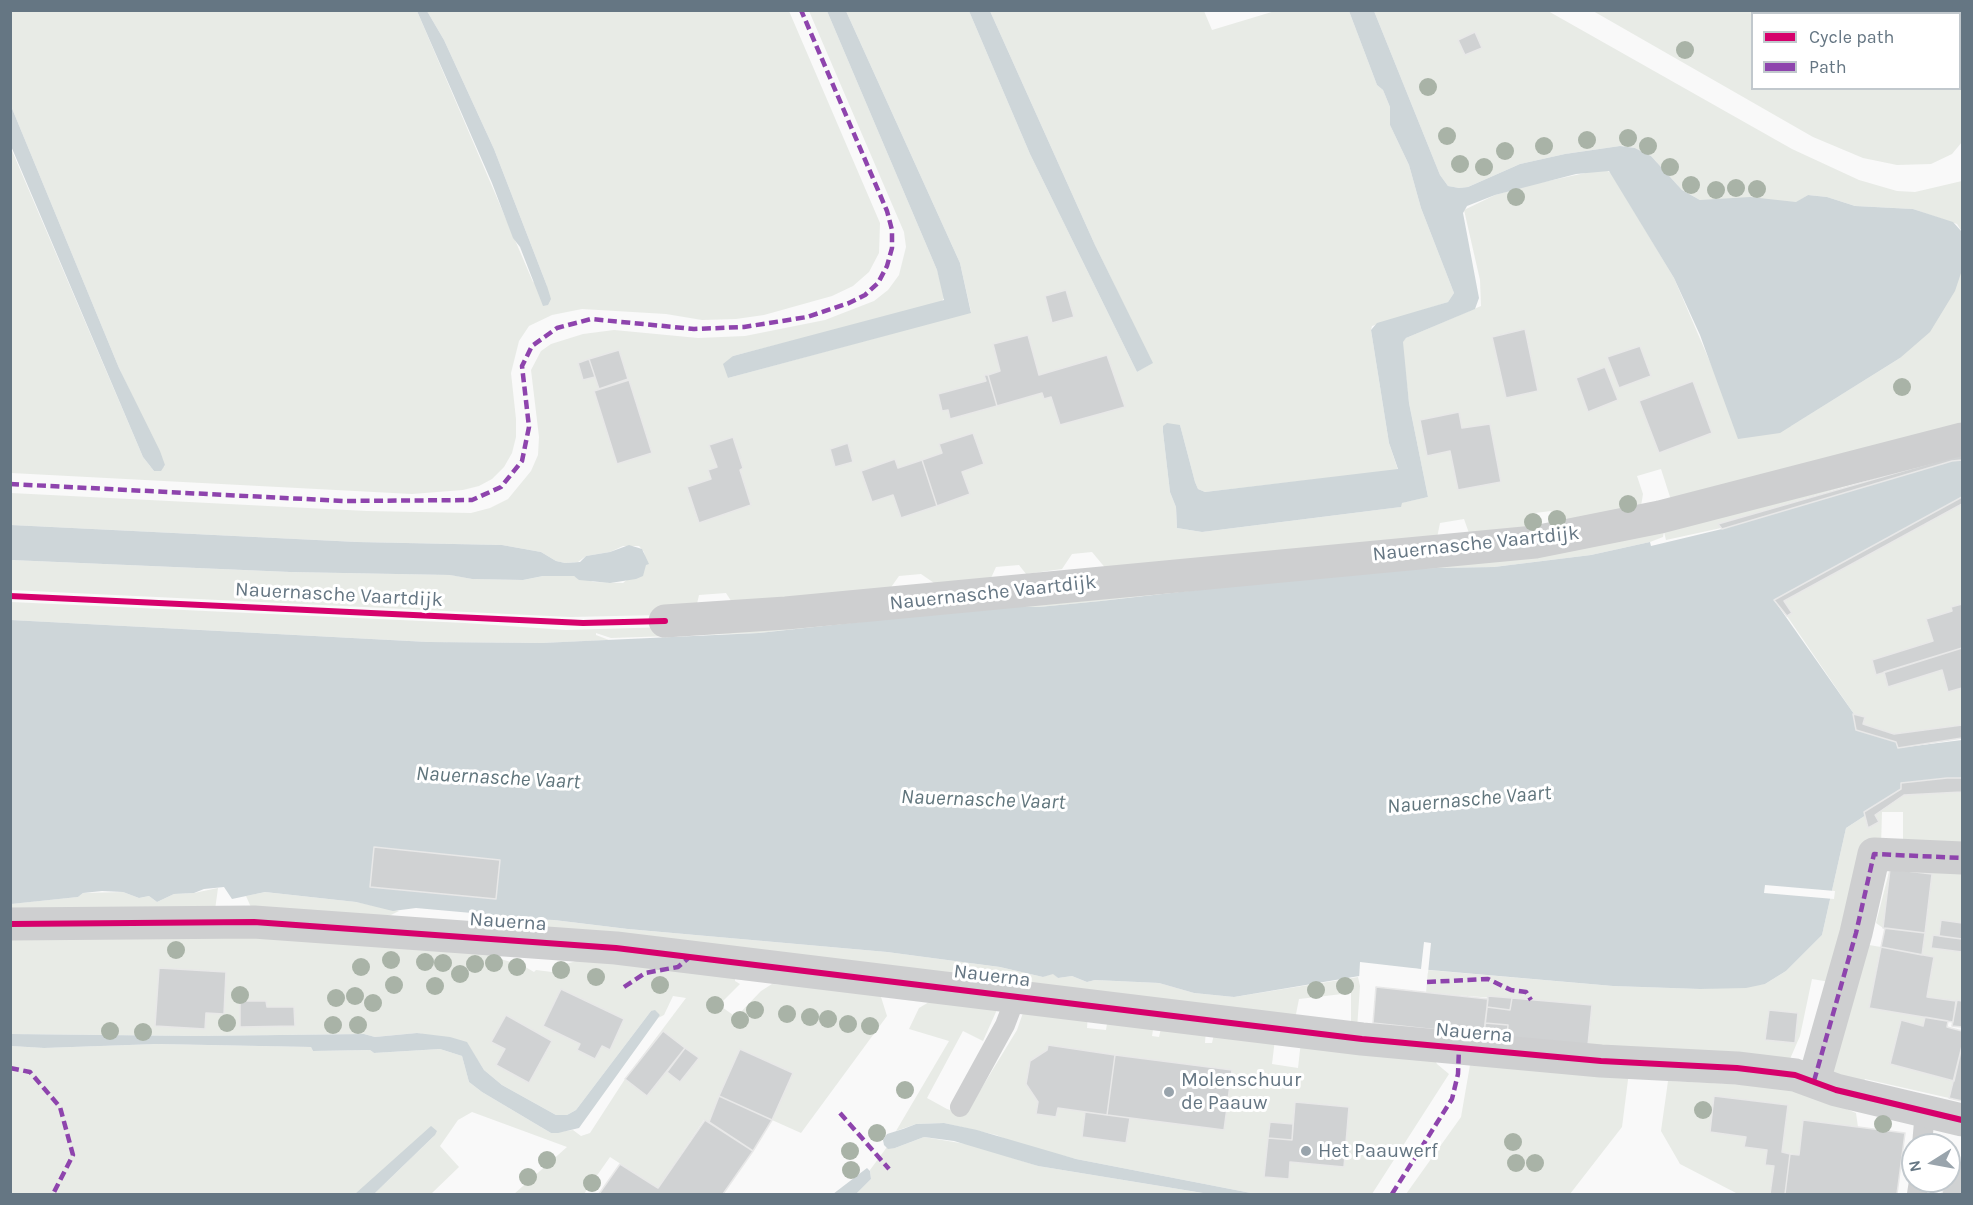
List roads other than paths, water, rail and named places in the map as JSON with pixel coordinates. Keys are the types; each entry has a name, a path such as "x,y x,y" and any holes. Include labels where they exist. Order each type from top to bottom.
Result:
{"street":[{"name":"Nauernasche Vaartdijk","path":"665,621 786,613 1535,542 1660,518 1962,439"},
{"path":"1814,1081 1856,933 1874,854 1962,858"},
{"name":"Nauerna","path":"10,924 217,920 322,925 607,947 1369,1040 1600,1061 1737,1068 1795,1075 1836,1090 1962,1120"}],"lane":[{"path":"960,1107 1005,1025 1013,1004 1013,995"},
{"path":"1923,1133 1925,1111"}],"water":[{"path":"417,11 427,11 444,40 494,149 547,286 551,299 548,305 543,306 520,247 513,238 492,183"},
{"path":"827,11 846,11 960,263 971,313 728,378 723,364 733,356 944,300 937,270"},
{"path":"969,11 990,11 1095,245 1153,363 1137,372 1030,154"},
{"path":"1349,11 1374,11 1440,175 1448,186 1468,187 1520,164 1565,154 1620,146 1635,148 1651,156 1682,190 1700,200 1750,197 1796,202 1808,195 1827,197 1855,206 1913,209 1953,222 1962,232 1962,270 1955,291 1930,332 1900,358 1780,433 1738,439 1700,335 1674,278 1609,171 1576,174 1495,195 1467,206 1463,213 1479,298 1475,309 1406,338 1403,342 1409,403 1428,497 1402,503 1401,507 1202,532 1177,528 1176,507 1170,492 1163,432 1163,426 1167,423 1180,425 1195,482 1198,489 1205,492 1398,469 1389,443 1371,330 1377,323 1448,302 1454,293 1421,208 1409,165 1390,125 1390,107 1383,90 1377,85"},
{"path":"11,106 119,368 160,451 165,465 161,471 154,471 143,457 11,146"},
{"name":"Nauernasche Vaart","path":"1962,460 1962,497 1774,600 1854,714 1856,730 1896,742 1898,748 1962,740 1962,778 1901,783 1901,789 1865,812 1866,815 1846,828 1822,935 1786,971 1765,984 1746,988 1700,989 1613,986 1407,968 1234,997 1194,993 1159,983 1095,980 1087,982 1072,976 1058,978 1053,974 1043,977 1000,967 887,952 628,929 554,920 500,918 494,915 416,908 393,911 356,902 265,892 232,899 224,887 174,894 157,902 149,896 139,898 123,892 102,891 83,893 78,897 11,904 11,620 428,642 541,643 759,633 1008,606 1039,607 1101,601 1381,569 1494,567 1591,555 1650,542 1651,546 1722,529 1952,461"},
{"path":"11,525 357,542 502,545 541,552 556,561 565,563 580,562 586,556 610,552 629,545 642,549 649,564 646,565 643,576 610,583 579,580 574,576 543,576 523,580 472,579 450,575 290,572 11,560"},
{"path":"655,1010 660,1015 579,1128 558,1133 551,1133 482,1092 469,1082 462,1056 440,1049 374,1053 370,1050 313,1051 311,1047 157,1044 44,1048 11,1046 11,1034 196,1036 364,1034 375,1037 417,1033 450,1037 467,1042 484,1070 502,1085 556,1115 567,1115 576,1110 651,1011"},
{"path":"944,1123 977,1130 1076,1159 1256,1194 1209,1194 1038,1166 954,1141 924,1137 895,1148 888,1149 884,1145 883,1140 887,1134 916,1124"},
{"path":"431,1126 437,1131 435,1135 374,1194 355,1194"},
{"path":"867,1168 871,1179 856,1194 833,1194"}],"place":[{"name":"Molenschuur de Paauw","path":"1169,1092"},
{"name":"Het Paauwerf","path":"1306,1151"}]}
